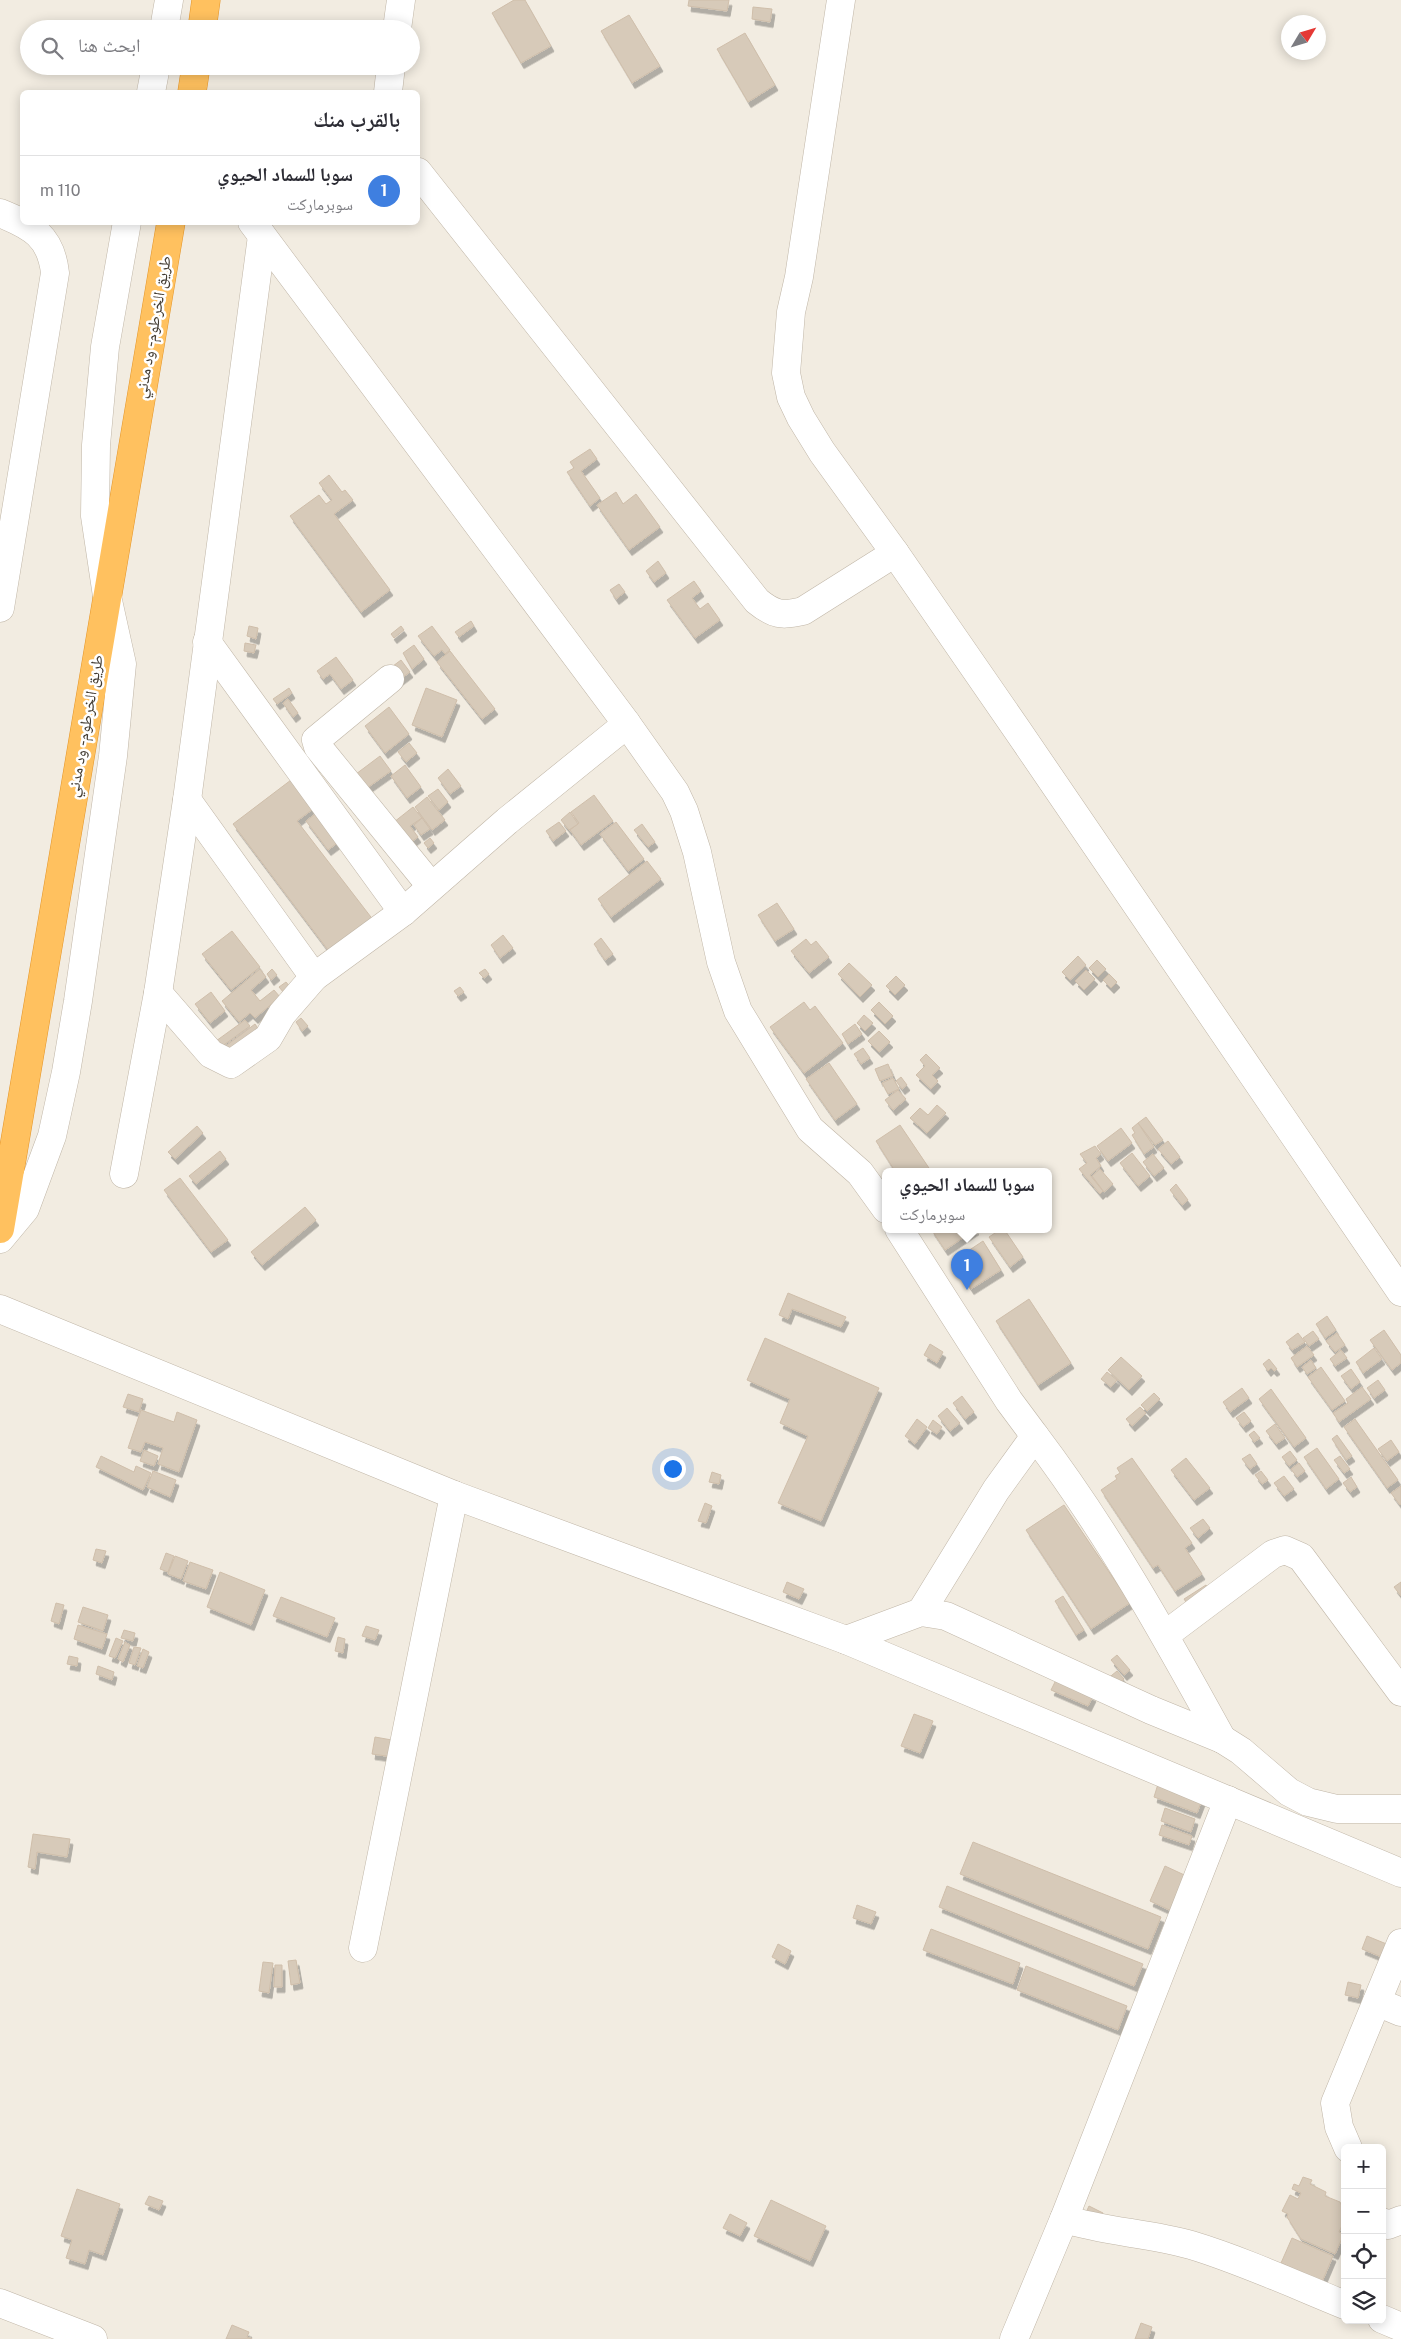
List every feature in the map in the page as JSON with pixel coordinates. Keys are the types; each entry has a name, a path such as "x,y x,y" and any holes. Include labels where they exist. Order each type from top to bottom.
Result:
{"highway":[{"path":"203,20 206,0"},
{"path":"192,90 195,75"},
{"name":"طريق الخرطوم - ود مدني","path":"0,1229 170,225"}],"street":[{"path":"166,20 169,0"},
{"path":"399,20 402,0"},
{"path":"842,0 799,277 791,312 786,373 791,397 801,418 822,452 895,553 1401,1292"},
{"path":"151,90 154,75"},
{"path":"388,90 390,75"},
{"path":"420,175 757,601 770,612 787,615 803,611 895,553"},
{"path":"0,213 20,222"},
{"path":"0,608 56,273 54,258 46,242 32,228 26,225"},
{"path":"0,1239 25,1209 52,1136 66,1072 113,756 122,664 108,596 95,516 96,445 105,347 126,225"},
{"path":"124,1174 158,993 187,800 257,229"},
{"path":"257,229 627,724 674,792 684,811 697,852 721,962 738,1011 810,1129 860,1173 882,1203"},
{"path":"207,642 403,912"},
{"path":"390,679 316,740 318,747 431,886"},
{"path":"158,993 211,1054 231,1064 268,1038 282,1014 314,977 403,912 520,809 627,724"},
{"path":"187,800 314,977"},
{"path":"902,1233 1009,1401 1065,1476 1110,1544 1165,1635 1222,1739"},
{"path":"0,1309 454,1495 846,1640 1401,1873"},
{"path":"921,1612 996,1490 1034,1436"},
{"path":"363,1948 454,1495"},
{"path":"1165,1635 1272,1554 1285,1550 1301,1557 1401,1692"},
{"path":"846,1640 921,1612 946,1616 1151,1710 1222,1739 1241,1751 1289,1792 1308,1802 1337,1810 1401,1809"},
{"path":"1014,2339 1064,2219 1228,1800"},
{"path":"1346,2144 1339,2127 1335,2104 1389,2007 1401,1943"},
{"path":"1064,2219 1089,2227 1156,2237 1192,2246 1341,2303"},
{"path":"1386,2224 1401,2220"},
{"path":"0,2304 93,2339"},
{"path":"1386,2321 1401,2327"}],"building":[{"path":"514,0 525,0 551,46 521,63 492,13"},
{"path":"689,0 729,0 727,11 688,6"},
{"path":"753,7 772,9 770,22 752,19"},
{"path":"629,15 660,66 632,83 601,31"},
{"path":"745,33 775,85 748,102 717,49"},
{"path":"590,449 597,459 581,471 600,498 590,506 567,472 574,468 570,462"},
{"path":"329,475 342,492 345,490 353,500 334,514 390,590 361,612 290,516 319,495 326,504 332,500 319,483"},
{"path":"616,492 623,504 636,494 660,527 629,550 597,505"},
{"path":"658,561 666,573 654,582 646,571"},
{"path":"694,581 701,591 692,598 700,609 708,603 720,620 695,638 667,600"},
{"path":"619,584 625,592 616,599 610,590"},
{"path":"471,621 474,626 459,637 455,632"},
{"path":"249,626 258,628 256,639 247,636"},
{"path":"401,626 404,630 394,638 391,634"},
{"path":"432,626 450,650 445,654 442,650 434,656 418,636"},
{"path":"245,643 256,645 254,653 244,651"},
{"path":"414,645 424,659 412,669 403,653"},
{"path":"450,651 495,709 482,719 437,662"},
{"path":"336,657 353,680 341,689 330,674 323,679 317,671"},
{"path":"401,660 410,672 398,681 389,669"},
{"path":"289,688 292,693 277,704 273,699"},
{"path":"426,688 457,700 442,737 412,725"},
{"path":"288,699 298,713 293,717 283,703"},
{"path":"389,707 409,734 385,753 365,726"},
{"path":"409,743 417,753 406,762 398,752"},
{"path":"380,756 391,771 367,788 356,774"},
{"path":"405,765 421,787 407,798 391,776"},
{"path":"448,769 461,786 450,794 438,778"},
{"path":"291,780 313,809 297,821 374,921 331,954 233,824"},
{"path":"438,789 448,802 439,810 428,796"},
{"path":"594,795 613,821 581,845 570,830 579,823 571,812"},
{"path":"427,797 445,820 432,830 415,807"},
{"path":"413,807 422,818 410,826 418,837 406,846 389,826"},
{"path":"318,812 340,841 328,850 306,821"},
{"path":"570,812 578,824 569,830 561,820"},
{"path":"422,818 430,829 421,835 414,825"},
{"path":"559,822 566,831 553,841 546,831"},
{"path":"616,822 644,859 628,871 600,834"},
{"path":"642,824 655,842 648,847 634,830"},
{"path":"430,838 434,843 428,848 424,843"},
{"path":"647,861 661,879 611,917 598,899"},
{"path":"777,903 794,929 775,941 758,915"},
{"path":"232,931 260,967 231,990 202,954"},
{"path":"503,935 513,948 500,958 491,945"},
{"path":"601,938 613,954 605,960 594,944"},
{"path":"806,939 811,945 816,941 829,957 809,973 791,951"},
{"path":"1078,956 1086,965 1070,980 1062,972"},
{"path":"1097,960 1106,969 1098,977 1089,968"},
{"path":"849,963 872,985 860,997 838,974"},
{"path":"260,969 266,977 251,990 260,1001 274,990 280,997 255,1018 250,1013 239,1022 222,1001"},
{"path":"272,969 277,975 271,980 267,974"},
{"path":"485,969 489,974 484,978 479,973"},
{"path":"1086,970 1095,979 1084,990 1075,981"},
{"path":"1109,974 1117,982 1111,988 1103,980"},
{"path":"896,976 905,985 895,995 886,986"},
{"path":"286,982 291,988 284,993 279,987"},
{"path":"460,987 464,992 458,996 454,991"},
{"path":"211,992 225,1011 210,1023 195,1004"},
{"path":"804,1002 810,1010 815,1006 843,1043 804,1073 770,1027"},
{"path":"879,1002 893,1016 885,1024 871,1010"},
{"path":"864,1015 873,1023 865,1031 857,1023"},
{"path":"301,1018 308,1026 302,1031 296,1022"},
{"path":"245,1020 250,1026 221,1047 216,1041"},
{"path":"255,1024 263,1036 232,1060 223,1048"},
{"path":"855,1024 862,1034 848,1044 842,1034"},
{"path":"879,1031 890,1042 879,1052 868,1041"},
{"path":"863,1048 870,1058 861,1064 854,1054"},
{"path":"926,1054 940,1068 932,1075 938,1081 931,1089 916,1075 925,1066 920,1060"},
{"path":"829,1063 857,1104 835,1120 806,1079"},
{"path":"888,1064 893,1076 880,1081 875,1069"},
{"path":"901,1077 907,1085 902,1089 896,1081"},
{"path":"893,1078 899,1089 888,1094 882,1083"},
{"path":"898,1090 906,1099 893,1110 885,1100"},
{"path":"937,1105 946,1113 927,1133 910,1118 920,1108 928,1115"},
{"path":"1146,1117 1163,1140 1155,1145 1138,1123"},
{"path":"1138,1123 1154,1147 1144,1154 1132,1135 1135,1133 1132,1128"},
{"path":"900,1125 929,1168 893,1168 876,1141"},
{"path":"197,1126 203,1133 175,1159 168,1152"},
{"path":"1121,1128 1132,1143 1108,1161 1097,1146"},
{"path":"1168,1141 1180,1157 1171,1164 1158,1149"},
{"path":"1095,1146 1101,1154 1096,1158 1101,1166 1090,1175 1103,1191 1100,1194 1079,1169 1087,1163 1080,1154"},
{"path":"220,1151 226,1159 196,1184 189,1176"},
{"path":"1132,1153 1150,1176 1138,1186 1120,1163"},
{"path":"1153,1154 1164,1168 1154,1176 1143,1162"},
{"path":"1100,1169 1113,1184 1104,1192 1092,1176"},
{"path":"180,1178 228,1240 211,1252 164,1190"},
{"path":"1176,1184 1188,1200 1182,1205 1170,1190"},
{"path":"305,1207 316,1220 262,1265 251,1252"},
{"path":"934,1233 970,1233 945,1250"},
{"path":"995,1233 1007,1233 1023,1257 1010,1267 989,1237"},
{"path":"983,1241 1001,1270 971,1289 953,1261"},
{"path":"788,1293 846,1317 841,1327 792,1309 788,1319 779,1315"},
{"path":"1029,1299 1071,1363 1038,1385 996,1321"},
{"path":"1327,1316 1336,1330 1325,1338 1316,1324"},
{"path":"1384,1330 1401,1355 1401,1363 1392,1370 1370,1340"},
{"path":"1313,1331 1319,1339 1309,1346 1303,1338"},
{"path":"1298,1333 1305,1342 1292,1350 1286,1342"},
{"path":"1337,1333 1345,1345 1335,1352 1326,1341"},
{"path":"765,1338 879,1388 821,1521 778,1503 808,1436 780,1423 790,1399 747,1380"},
{"path":"930,1344 943,1352 937,1363 924,1355"},
{"path":"1307,1346 1314,1355 1297,1367 1291,1358"},
{"path":"1374,1348 1382,1359 1363,1373 1356,1362"},
{"path":"1341,1350 1347,1358 1335,1366 1330,1359"},
{"path":"1121,1357 1142,1376 1129,1390 1108,1370"},
{"path":"1269,1359 1277,1369 1274,1371 1271,1368 1268,1371 1263,1364"},
{"path":"1311,1360 1316,1368 1307,1374 1302,1367"},
{"path":"1321,1367 1345,1401 1332,1410 1308,1377"},
{"path":"1351,1369 1360,1382 1351,1389 1341,1376"},
{"path":"1107,1372 1117,1380 1111,1387 1101,1379"},
{"path":"1378,1380 1385,1390 1374,1398 1367,1388"},
{"path":"1362,1387 1371,1399 1339,1422 1333,1413 1348,1403 1346,1399"},
{"path":"1242,1388 1249,1398 1230,1412 1223,1402"},
{"path":"1271,1389 1306,1438 1294,1447 1259,1399"},
{"path":"1154,1393 1160,1399 1147,1411 1141,1405"},
{"path":"128,1394 143,1399 139,1412 123,1407"},
{"path":"962,1396 974,1412 965,1419 953,1403"},
{"path":"1140,1407 1146,1413 1132,1426 1126,1419"},
{"path":"947,1408 960,1423 950,1431 938,1416"},
{"path":"141,1410 174,1422 177,1412 197,1420 179,1472 158,1464 163,1448 145,1442 141,1452 128,1448"},
{"path":"1244,1412 1251,1421 1243,1427 1236,1418"},
{"path":"917,1419 927,1427 915,1444 905,1436"},
{"path":"1355,1419 1398,1480 1387,1488 1344,1427"},
{"path":"933,1420 942,1427 937,1434 928,1428"},
{"path":"1275,1424 1285,1438 1276,1444 1266,1431"},
{"path":"1254,1431 1260,1438 1254,1442 1249,1435"},
{"path":"1337,1435 1352,1456 1346,1460 1332,1439"},
{"path":"1391,1440 1399,1452 1387,1461 1378,1449"},
{"path":"1317,1448 1339,1479 1326,1489 1304,1457"},
{"path":"144,1450 158,1456 154,1466 140,1461"},
{"path":"1290,1451 1297,1460 1289,1466 1282,1457"},
{"path":"1250,1454 1257,1464 1250,1469 1242,1459"},
{"path":"101,1456 134,1472 136,1466 151,1473 143,1490 96,1467"},
{"path":"1340,1456 1350,1469 1344,1473 1334,1460"},
{"path":"1132,1458 1192,1543 1185,1548 1202,1574 1175,1591 1158,1565 1153,1568 1101,1490 1117,1479 1115,1476 1120,1473 1117,1468"},
{"path":"1186,1458 1210,1488 1194,1500 1171,1470"},
{"path":"1299,1463 1305,1471 1297,1477 1291,1469"},
{"path":"153,1471 176,1480 170,1497 147,1487"},
{"path":"1261,1471 1268,1480 1262,1484 1255,1475"},
{"path":"712,1472 721,1475 719,1484 709,1482"},
{"path":"1284,1476 1294,1489 1284,1496 1274,1483"},
{"path":"1351,1477 1357,1487 1350,1492 1343,1483"},
{"path":"1401,1486 1401,1504 1400,1505 1391,1493"},
{"path":"705,1503 712,1506 706,1523 698,1521"},
{"path":"1064,1505 1130,1603 1091,1629 1026,1530"},
{"path":"1203,1519 1210,1528 1198,1538 1190,1528"},
{"path":"96,1549 106,1551 102,1563 93,1560"},
{"path":"166,1553 174,1556 168,1572 160,1569"},
{"path":"175,1556 188,1561 181,1579 168,1574"},
{"path":"190,1562 213,1570 206,1589 183,1581"},
{"path":"220,1572 265,1590 251,1625 207,1607"},
{"path":"787,1582 804,1589 799,1599 783,1592"},
{"path":"1401,1582 1401,1596 1394,1587"},
{"path":"1206,1585 1213,1596 1192,1611 1184,1599"},
{"path":"1063,1596 1084,1630 1076,1635 1055,1601"},
{"path":"281,1597 335,1618 327,1637 273,1616"},
{"path":"56,1603 64,1605 59,1624 51,1621"},
{"path":"83,1607 108,1615 103,1631 78,1622"},
{"path":"78,1625 107,1634 102,1649 74,1639"},
{"path":"366,1626 379,1630 375,1640 362,1636"},
{"path":"124,1630 135,1633 133,1641 121,1638"},
{"path":"338,1637 345,1639 343,1653 335,1651"},
{"path":"116,1638 123,1641 115,1658 109,1656"},
{"path":"125,1642 130,1645 123,1662 118,1659"},
{"path":"134,1647 141,1648 135,1665 129,1663"},
{"path":"143,1649 149,1652 143,1668 137,1666"},
{"path":"1117,1655 1130,1670 1124,1675 1111,1660"},
{"path":"69,1656 78,1658 77,1666 67,1664"},
{"path":"98,1666 114,1672 112,1680 96,1674"},
{"path":"1117,1671 1124,1679 1113,1688 1106,1680"},
{"path":"1056,1680 1093,1696 1088,1706 1051,1690"},
{"path":"914,1714 933,1721 920,1753 901,1746"},
{"path":"375,1737 403,1742 400,1758 372,1754"},
{"path":"1158,1784 1202,1800 1197,1813 1154,1797"},
{"path":"1165,1808 1195,1819 1191,1832 1161,1821"},
{"path":"1162,1825 1192,1836 1189,1845 1159,1835"},
{"path":"33,1834 70,1839 67,1857 37,1852 35,1869 28,1867"},
{"path":"973,1842 1161,1917 1148,1949 960,1874"},
{"path":"1165,1866 1193,1879 1178,1914 1150,1901"},
{"path":"947,1886 1143,1964 1134,1986 939,1907"},
{"path":"857,1905 876,1912 871,1924 853,1918"},
{"path":"931,1929 1020,1963 1013,1984 923,1950"},
{"path":"1367,1936 1389,1945 1384,1958 1362,1949"},
{"path":"778,1944 791,1951 785,1964 772,1957"},
{"path":"296,1960 300,1983 291,1985 288,1961"},
{"path":"263,1962 273,1963 269,1993 259,1991"},
{"path":"275,1965 282,1965 282,1987 274,1987"},
{"path":"1026,1966 1127,2006 1118,2030 1017,1990"},
{"path":"1348,1982 1361,1985 1358,1998 1345,1995"},
{"path":"1303,2177 1312,2180 1310,2184 1326,2192 1325,2196 1340,2202 1341,2228 1339,2232 1341,2233 1341,2241 1335,2254 1301,2239 1287,2217 1288,2214 1282,2211 1290,2195 1298,2199 1301,2193 1292,2189 1294,2184 1299,2186"},
{"path":"77,2189 120,2204 103,2255 89,2250 85,2264 66,2258 72,2240 61,2236"},
{"path":"149,2196 163,2201 159,2210 145,2204"},
{"path":"771,2200 826,2226 810,2261 754,2236"},
{"path":"1089,2206 1103,2213 1097,2225 1083,2219"},
{"path":"730,2214 747,2223 740,2236 723,2228"},
{"path":"1292,2238 1333,2256 1322,2282 1281,2263"},
{"path":"1141,2323 1152,2327 1148,2339 1135,2339"},
{"path":"232,2325 249,2332 247,2337 252,2339 226,2339"}],"place":[{"name":"سوبا للسماد الحيوي","path":"967,1290"}]}
